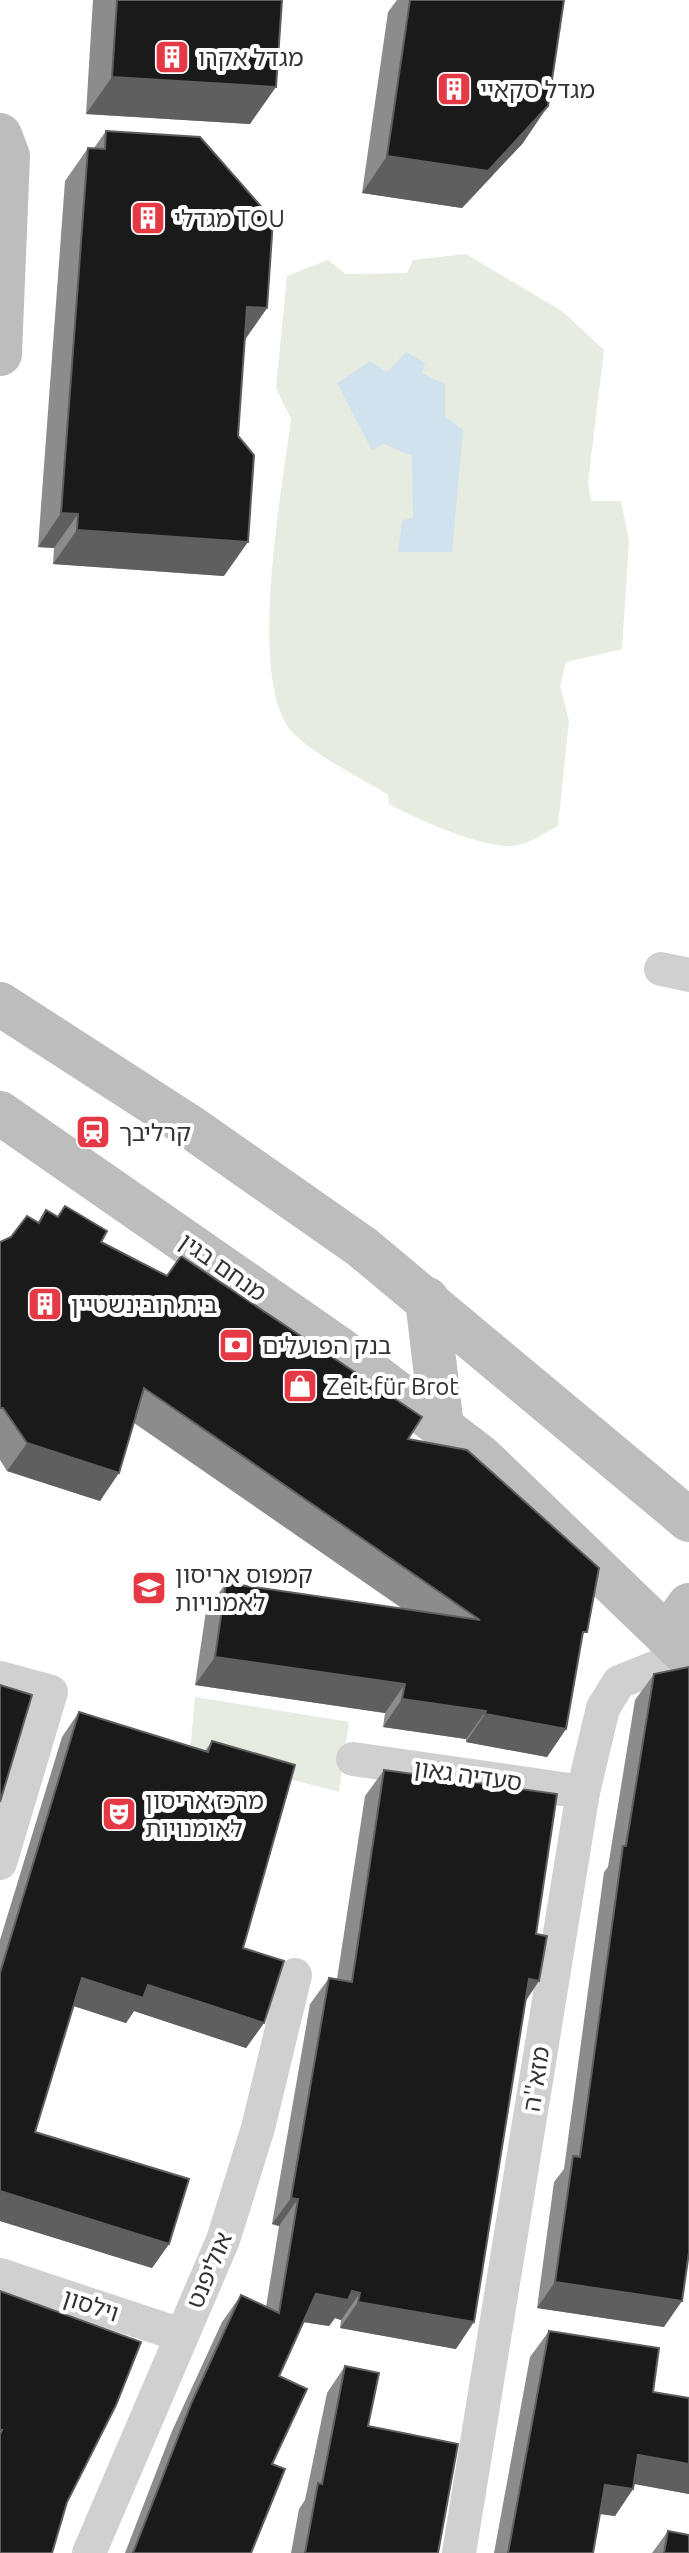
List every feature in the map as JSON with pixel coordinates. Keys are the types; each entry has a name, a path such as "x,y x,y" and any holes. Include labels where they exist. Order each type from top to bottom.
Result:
{"street":[{"path":"0,135 8,156 0,354"},
{"path":"0,1004 192,1128 362,1247 689,1520"},
{"name":"מנחם בגין","path":"0,1113 337,1347 442,1427 481,1457 684,1635"},
{"path":"427,1299 442,1427"},
{"name":"מזא''ה","path":"459,2553 583,1792 603,1708 619,1682 684,1635"},
{"path":"0,1678 51,1692 0,1863"},
{"name":"סעדיה גאון","path":"353,1759 583,1792"},
{"name":"אוליפנט","path":"89,2553 223,2240 258,2128 295,1975"},
{"name":"וילסון","path":"0,2275 181,2335"}],"shaded area":[{"path":"466,254 562,311 604,350 588,483 591,501 621,501 629,540 622,649 566,662 560,686 569,721 558,826 519,845 490,844 472,839 389,804 388,795 295,735 280,710 272,675 269,632 271,584 291,419 276,388 287,276 328,260 346,274 407,273 413,260"},
{"path":"195,1697 349,1722 339,1792 190,1753"}],"water":[{"path":"406,352 425,363 422,373 445,384 445,417 463,430 452,552 398,552 402,521 413,517 412,456 384,444 372,450 337,383 370,361 387,372"}],"building":[{"path":"117,0 282,0 276,87 112,77"},
{"name":"מגדל סקאיי","path":"410,0 564,0 548,106 488,171 387,156"},
{"path":"106,131 200,137 273,220 267,308 247,307 238,436 254,455 248,542 77,530 78,514 61,513 88,148 105,149"},
{"path":"65,1206 107,1231 101,1242 167,1276 181,1256 422,1417 408,1439 467,1450 599,1568 587,1632 583,1632 566,1729 485,1714 486,1711 402,1699 405,1684 215,1657 226,1583 480,1620 144,1388 119,1473 27,1443 0,1408 0,1242 11,1237 27,1216 39,1223 46,1210 58,1217"},
{"path":"689,1667 689,2252 682,2301 555,2282 573,2156 580,2157 623,1846 626,1846 654,1674"},
{"path":"0,1685 32,1695 0,1802"},
{"path":"79,1712 208,1752 212,1741 295,1765 243,1948 284,1961 264,2023 148,1985 143,1998 82,1978 35,2132 189,2179 169,2244 0,2191 0,1973"},
{"path":"384,1770 557,1794 536,1934 547,1936 539,1981 529,1979 474,2322 358,2302 360,2293 352,2291 348,2300 316,2294 279,2376 307,2389 272,2464 285,2469 251,2553 133,2553 191,2404 241,2295 279,2313 298,2199 291,2198 329,1978 352,1982"},
{"path":"0,2291 141,2342 116,2405 67,2502 52,2553 0,2553"},
{"path":"549,2331 659,2348 653,2392 689,2398 689,2464 638,2455 633,2489 605,2485 593,2553 508,2553"},
{"path":"345,2366 379,2373 368,2426 458,2444 438,2553 305,2553"},
{"path":"668,2531 689,2535 689,2553 664,2553"}],"place":[{"name":"מגדל אקרו","path":"172,57"},
{"name":"מגדל סקאיי","path":"454,89"},
{"name":"מגדלי TOU","path":"148,218"},
{"name":"קרליבך","path":"93,1132"},
{"name":"בית רובינשטיין","path":"45,1304"},
{"name":"בנק הפועלים","path":"236,1345"},
{"name":"Zeit für Brot","path":"300,1386"},
{"name":"קמפוס אריסון לאמנויות","path":"149,1588"},
{"name":"מרכז אריסון לאומנויות","path":"119,1814"}]}
